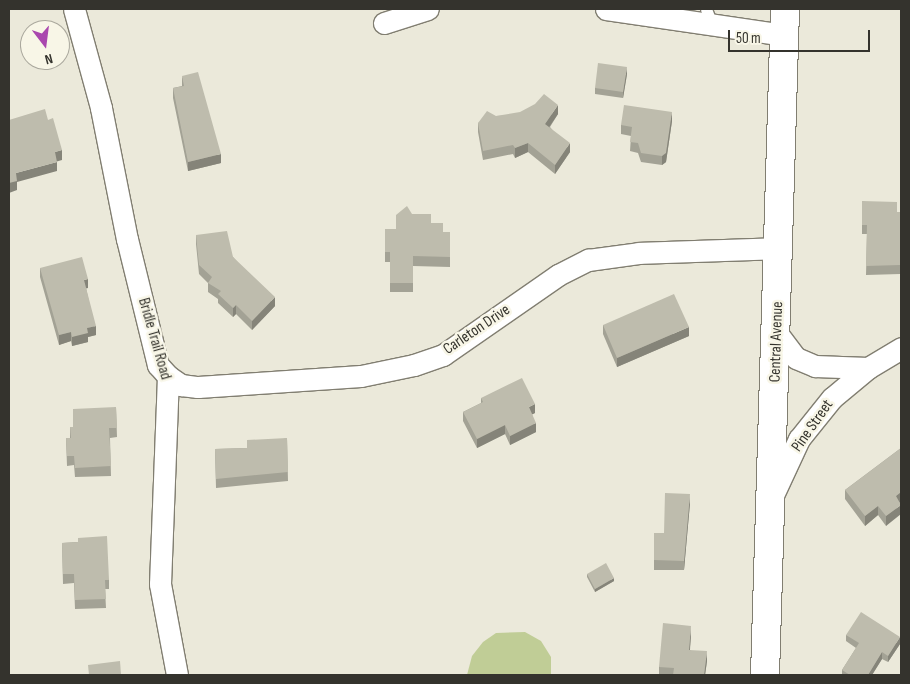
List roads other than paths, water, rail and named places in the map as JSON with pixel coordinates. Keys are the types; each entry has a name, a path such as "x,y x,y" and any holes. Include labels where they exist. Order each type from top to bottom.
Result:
{"main road":[{"name":"Central Avenue","path":"765,675 773,496 785,22"}],"street":[{"name":"Bridle Trail Road","path":"74,9 102,108 127,239 158,365 168,376 160,584 177,675"},
{"path":"384,23 428,9"},
{"path":"606,9 785,22"},
{"name":"Carleton Drive","path":"168,376 181,385 198,387 361,376 414,366 443,354 558,274 588,260 639,253 779,248"},
{"path":"777,334 796,358 815,366 868,368"},
{"name":"Pine Street","path":"773,496 799,439 832,398 868,368 901,348"}]}
